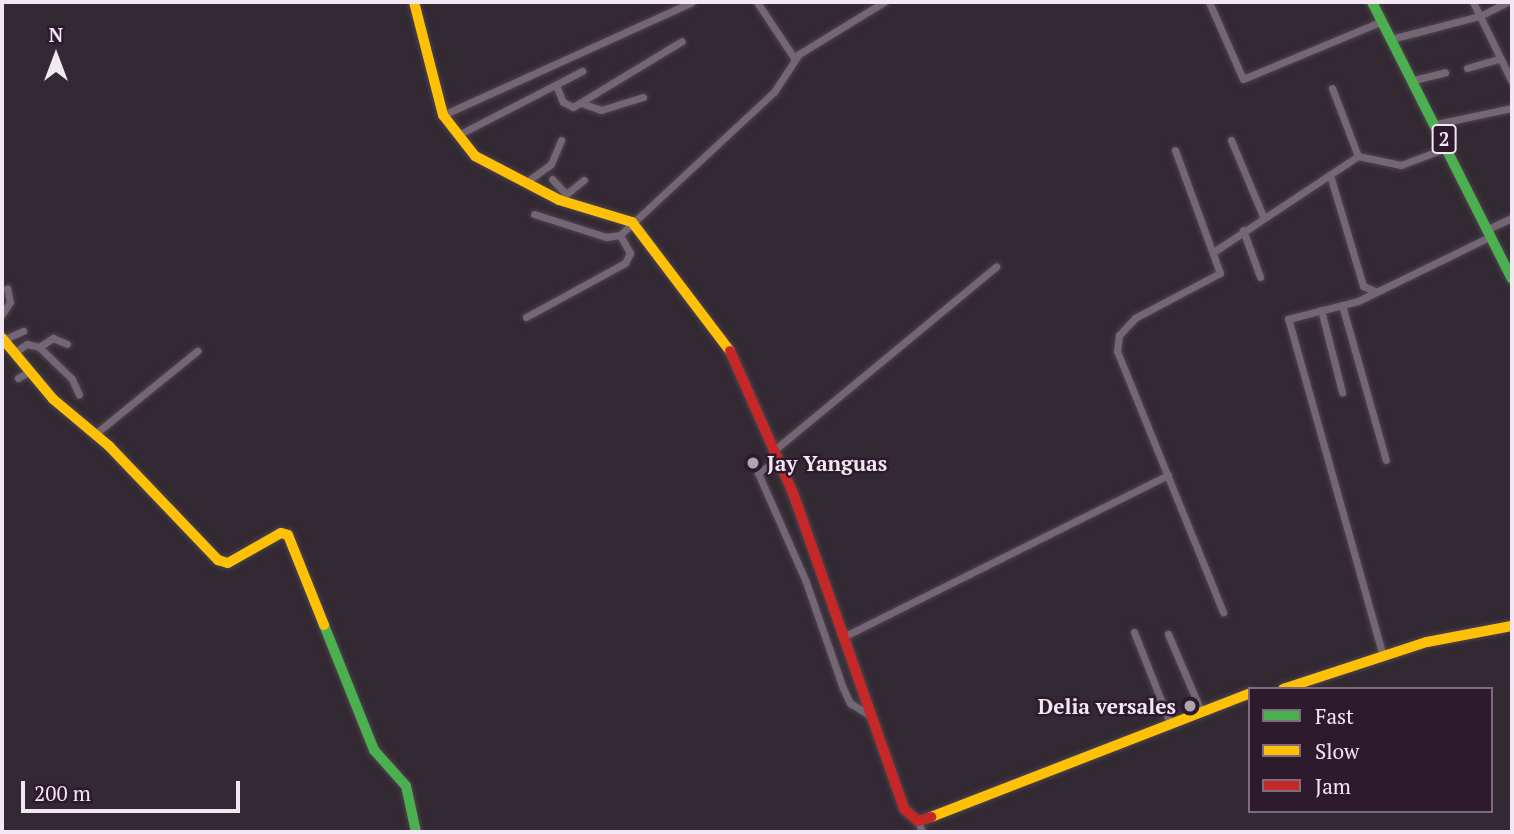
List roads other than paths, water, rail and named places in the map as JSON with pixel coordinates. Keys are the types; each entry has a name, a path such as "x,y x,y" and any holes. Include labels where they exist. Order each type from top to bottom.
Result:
{"main road":[{"path":"414,2 443,115 458,135 485,163 525,183 632,222 723,337 774,457 793,493 900,800 918,821 1248,694"},
{"name":"2","path":"1371,2 1449,147 1512,279"},
{"path":"3,339 30,372 222,562 281,533 288,535 374,750 406,786 416,832"},
{"path":"1289,687 1383,656 1512,626"}],"street":[{"path":"443,115 692,2"},
{"path":"757,2 794,58"},
{"path":"534,214 606,237 620,235 774,92 794,58 884,2"},
{"path":"1209,2 1242,79 1382,21"},
{"path":"1473,2 1512,82"},
{"path":"1391,39 1480,16 1507,2"},
{"path":"556,85 568,108 581,103 682,40"},
{"path":"1468,68 1501,58"},
{"path":"458,135 582,71"},
{"path":"1414,80 1445,72"},
{"path":"1332,88 1358,156"},
{"path":"581,103 601,110 643,97"},
{"path":"1436,124 1512,108"},
{"path":"1231,140 1263,216"},
{"path":"525,183 551,164 561,141"},
{"path":"1215,251 1263,216 1358,156 1401,165 1449,147"},
{"path":"1175,150 1215,251 1220,273 1154,304 1126,326 1117,344 1223,612"},
{"path":"1329,175 1363,286 1375,291"},
{"path":"552,179 562,197 584,180"},
{"path":"1383,656 1288,322 1342,305 1375,291 1512,218"},
{"path":"1243,230 1260,277"},
{"path":"526,317 625,263 629,253 620,235"},
{"path":"871,716 850,704 806,582 758,473 996,267"},
{"path":"2,314 10,302 7,288"},
{"path":"1342,305 1387,460"},
{"path":"1321,310 1342,392"},
{"path":"3,339 23,331"},
{"path":"39,347 52,338 67,344"},
{"path":"15,352 27,344 39,347 72,379 79,395"},
{"path":"95,434 197,351"},
{"path":"18,378 30,372"},
{"path":"845,636 1168,475"},
{"path":"1134,632 1170,723"},
{"path":"1168,634 1201,711"},
{"path":"918,821 922,832"}],"place":[{"name":"Jay Yanguas","path":"753,463"},
{"name":"Delia versales","path":"1190,706"}]}
